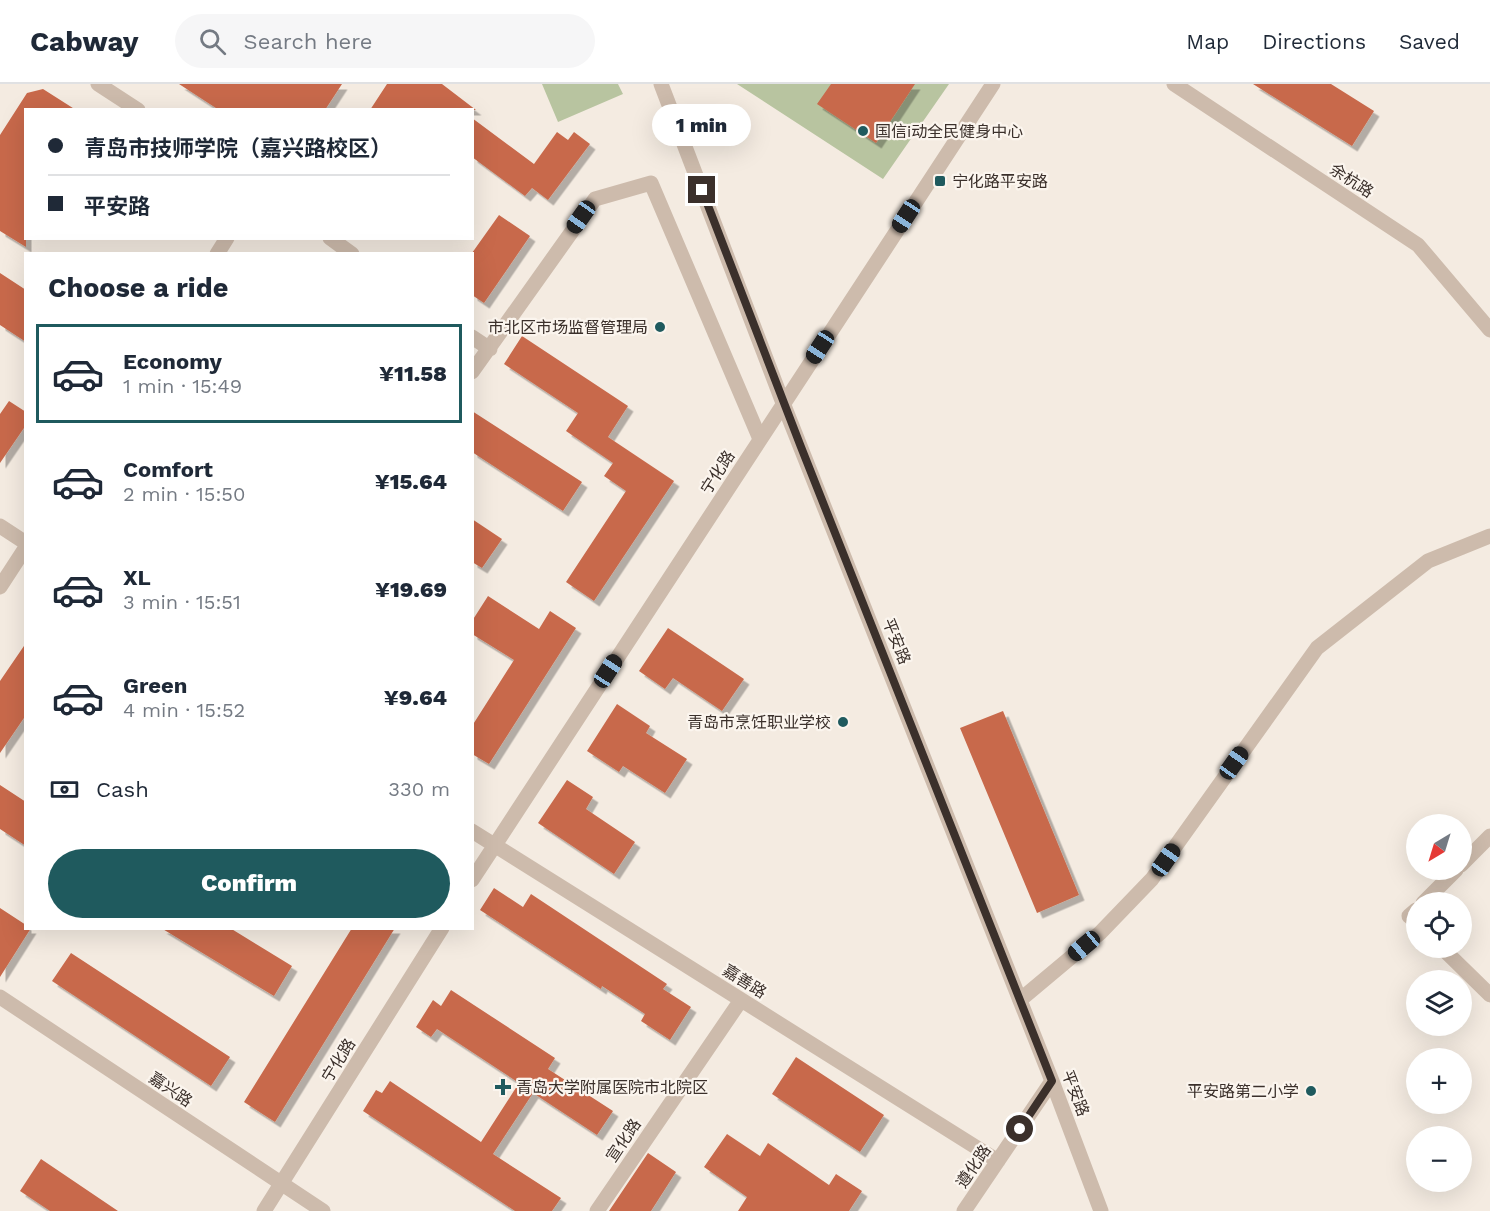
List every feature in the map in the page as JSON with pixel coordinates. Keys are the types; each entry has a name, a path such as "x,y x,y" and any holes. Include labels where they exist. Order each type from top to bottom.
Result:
{"street":[{"path":"99,84 135,108"},
{"name":"平安路","path":"661,84 783,403 1052,1081 1101,1211"},
{"name":"宁化路","path":"474,877 993,84"},
{"name":"余杭路","path":"1174,84 1418,245 1490,330"},
{"path":"474,369 594,199 651,183 760,439"},
{"path":"333,240 349,252"},
{"path":"474,338 490,349"},
{"path":"0,526 24,544"},
{"path":"1020,1000 1100,933 1152,879 1317,648 1428,561 1490,536"},
{"path":"0,587 24,548"},
{"name":"嘉善路","path":"474,832 998,1161"},
{"path":"1472,854 1490,836"},
{"path":"1434,892 1446,880"},
{"name":"宁化路","path":"264,1211 441,930"},
{"path":"1452,958 1490,995"},
{"name":"嘉兴路","path":"0,997 323,1211"},
{"name":"宣化路","path":"597,1211 741,1000"},
{"name":"遵化路","path":"964,1211 1052,1081"}],"green space":[{"path":"542,84 618,84 623,94 558,122"},
{"name":"国信i动全民健身中心","path":"737,84 949,84 883,179"}],"building":[{"path":"179,84 342,84 326,108 216,108"},
{"path":"387,84 442,84 473,108 371,108"},
{"path":"831,84 915,84 876,143 817,104"},
{"path":"1253,84 1331,84 1374,111 1352,146"},
{"path":"43,89 73,108 24,108 24,240 26,240 26,247 0,231 0,135 27,93"},
{"path":"474,119 534,164 557,132 568,140 574,132 590,144 548,200 532,188 525,196 474,158"},
{"path":"499,215 530,236 484,303 474,296 473,252"},
{"path":"0,273 24,289 24,341 0,325"},
{"path":"522,336 628,406 608,437 674,481 594,601 566,582 626,491 604,476 613,463 566,431 578,413 504,364"},
{"path":"9,401 24,411 24,428 0,463 0,414"},
{"path":"474,412 582,482 563,511 474,453"},
{"path":"474,520 502,539 482,568 474,563"},
{"path":"488,596 539,629 550,611 576,628 489,764 474,755 474,723 514,660 474,635 474,618"},
{"path":"668,628 744,679 722,711 673,678 665,689 639,671"},
{"path":"24,646 24,718 0,753 0,681"},
{"path":"617,704 650,726 646,733 687,759 665,793 623,766 619,772 587,751"},
{"path":"1003,711 1079,895 1037,913 960,728"},
{"path":"567,780 593,797 586,809 635,842 614,874 538,823"},
{"path":"0,785 24,801 24,845 0,829"},
{"path":"494,888 523,907 531,894 667,984 663,989 691,1007 670,1040 641,1021 645,1014 602,986 601,989 480,910"},
{"path":"0,908 24,924 24,930 30,930 0,977"},
{"path":"164,930 233,930 292,966 274,996"},
{"path":"351,930 394,930 275,1122 244,1102"},
{"path":"71,953 230,1057 211,1086 52,981"},
{"path":"451,990 555,1058 548,1069 613,1111 597,1135 533,1093 493,1154 561,1198 552,1211 515,1211 363,1111 376,1090 382,1093 390,1081 481,1142 519,1083 437,1029 431,1037 416,1027 433,1000 441,1006"},
{"path":"796,1057 884,1115 860,1152 772,1094"},
{"path":"727,1134 760,1156 768,1143 829,1185 836,1174 862,1191 849,1211 738,1211 747,1197 704,1167"},
{"path":"648,1153 676,1172 651,1211 609,1211"},
{"path":"41,1159 118,1211 50,1211 20,1191"}],"place":[{"name":"国信i动全民健身中心","path":"863,131"},
{"name":"宁化路平安路","path":"940,181"},
{"name":"市北区市场监督管理局","path":"660,327"},
{"name":"青岛市烹饪职业学校","path":"843,722"},
{"name":"青岛大学附属医院市北院区","path":"503,1087"},
{"name":"平安路第二小学","path":"1311,1091"}],"route":[{"path":"702,190 801,447 1052,1081 1020,1129"}]}
